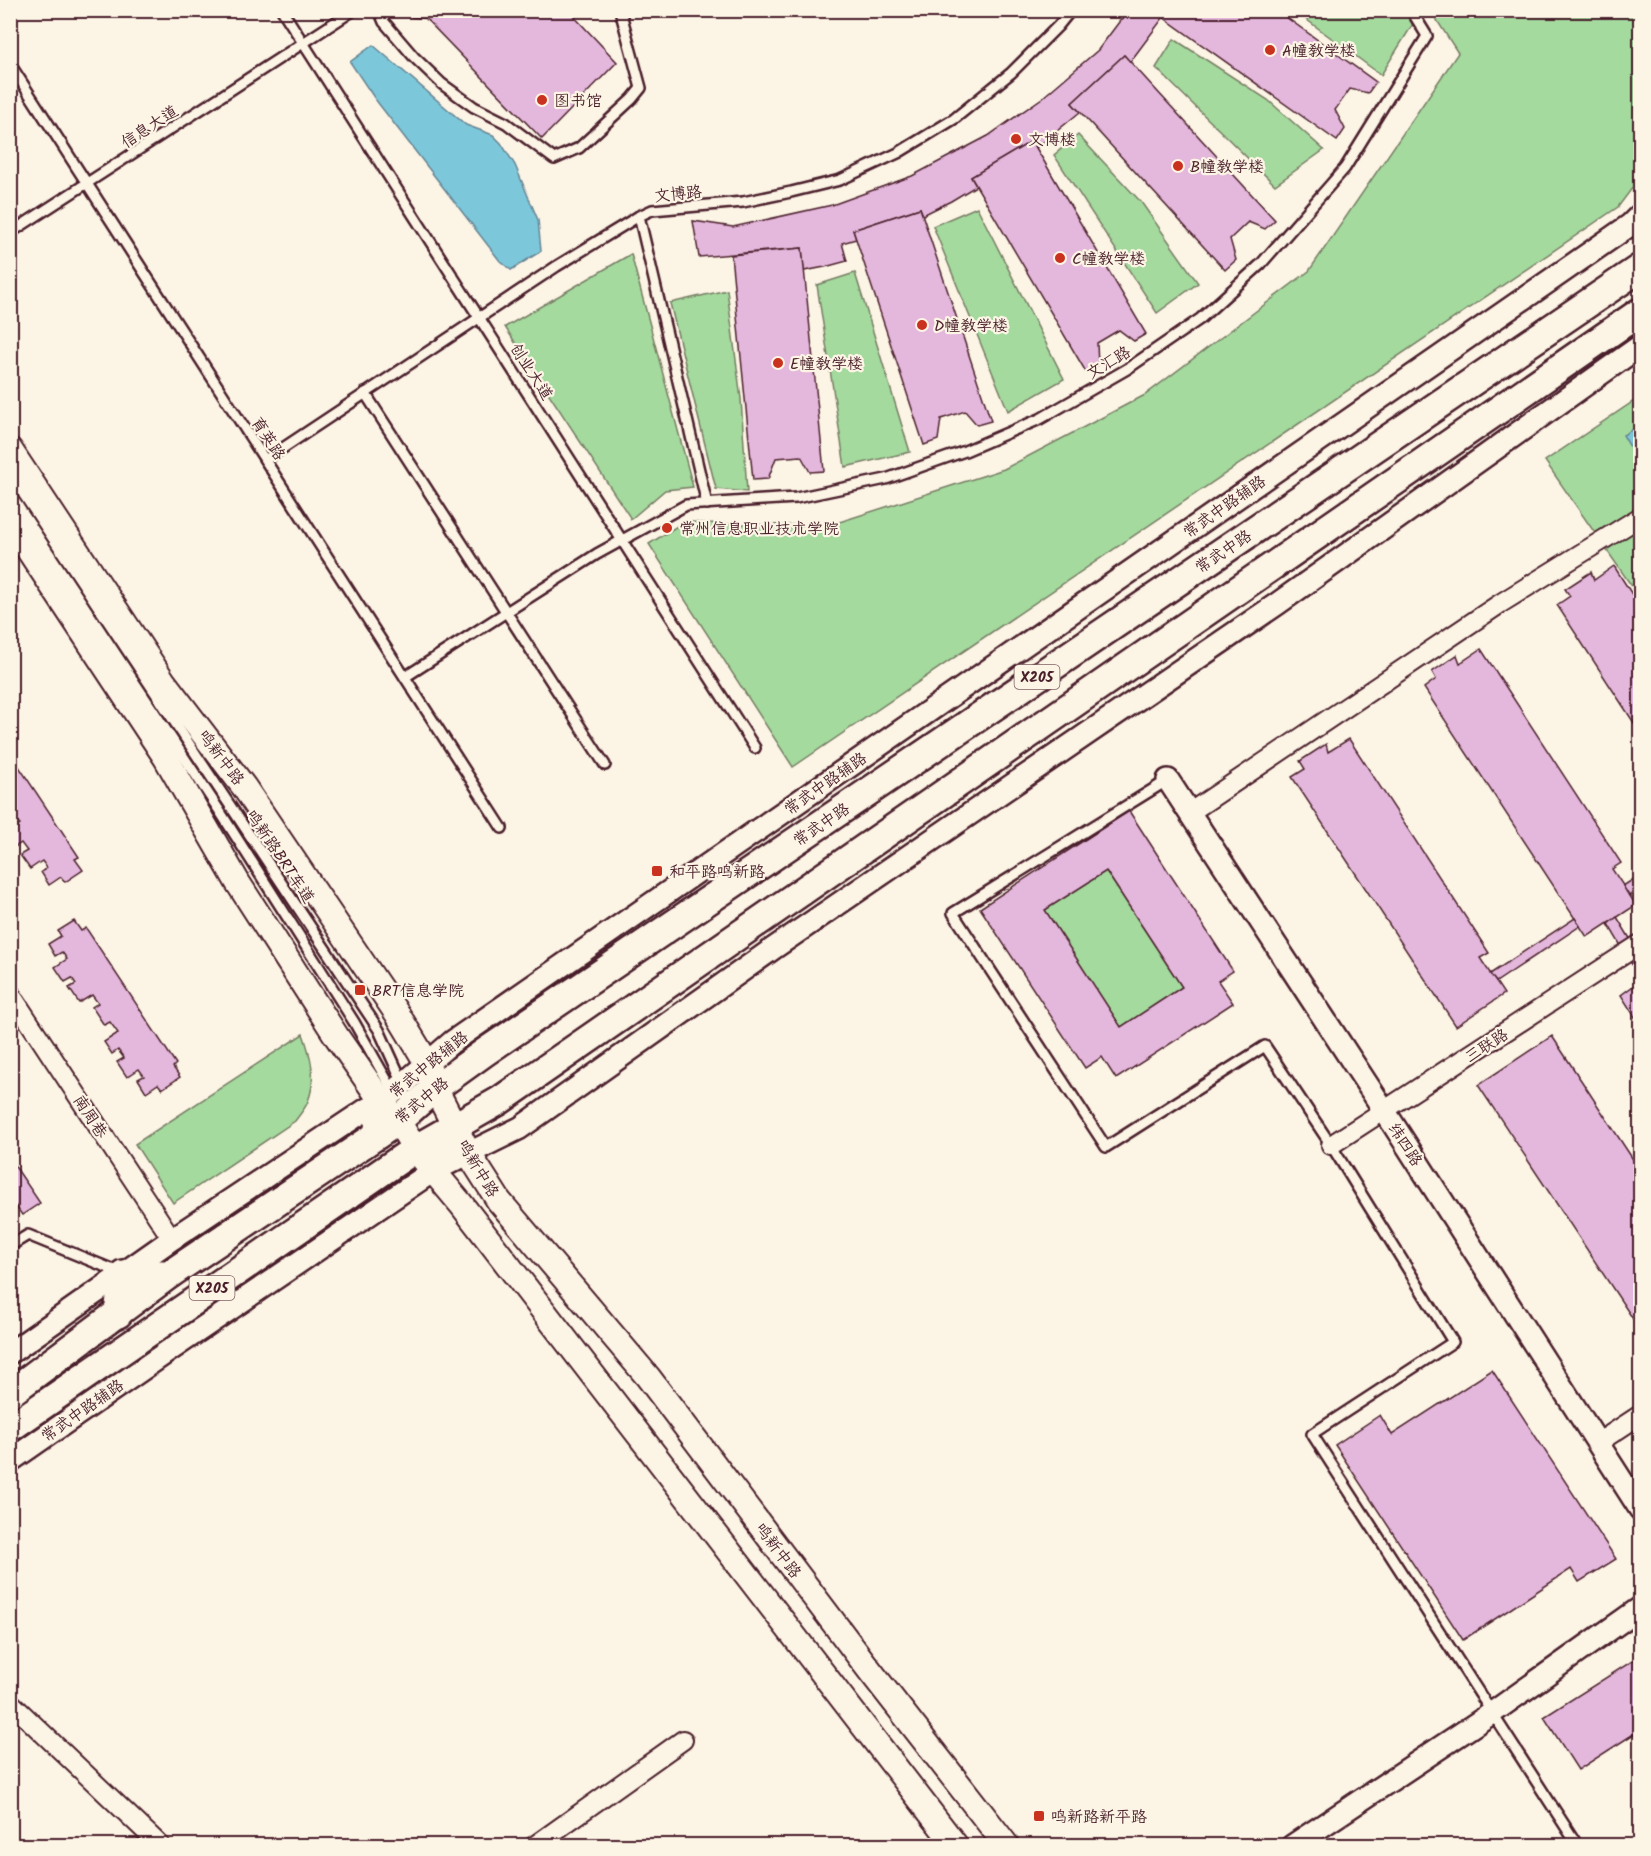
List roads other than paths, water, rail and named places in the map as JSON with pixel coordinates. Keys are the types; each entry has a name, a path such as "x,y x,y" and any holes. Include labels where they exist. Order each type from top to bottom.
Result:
{"main road":[{"name":"常武中路","path":"10,1393 394,1107 431,1076 485,1052 1641,268"},
{"name":"常武中路","path":"10,1428 415,1149 499,1101 1641,312"},
{"name":"鸣新中路","path":"10,450 164,681 258,806 398,1015 455,1127 499,1201 648,1377 871,1672 1007,1845"},
{"name":"鸣新中路","path":"10,522 166,758 238,883 337,1037 394,1107 415,1149 461,1204 956,1845"},
{"path":"415,1149 470,1154"},
{"path":"118,1314 123,1274 171,1274"}],"street":[{"name":"常武中路辅路","path":"431,1076 452,1042 1620,232 1641,215"},
{"name":"常武中路辅路","path":"10,1461 433,1171 520,1128 774,948 1277,604 1641,346"},
{"path":"1189,813 1501,603 1641,517"},
{"name":"纬四路","path":"1168,780 1641,1509"},
{"name":"三联路","path":"1331,1145 1641,944"},
{"name":"南周巷","path":"10,993 172,1239"},
{"name":"常武中路辅路","path":"10,1353 172,1239 367,1108 394,1107"},
{"path":"1599,1442 1641,1415"},
{"path":"1292,1845 1492,1713 1641,1608"},
{"path":"10,1702 161,1845"},
{"path":"534,1845 683,1740"}],"lane":[{"name":"创业大道","path":"282,10 755,748"},
{"name":"信息大道","path":"10,233 354,10"},
{"path":"379,10 384,22 414,57 442,84 474,107 506,123 554,159 579,148 641,88 620,10"},
{"name":"文博路","path":"265,460 557,266 639,216 652,210 743,202 830,183 898,153 954,119 1011,73 1071,10"},
{"name":"文汇路","path":"405,677 622,538 686,506 796,498 886,480 965,451 1040,419 1127,369 1200,319 1262,264 1345,168 1427,36 1411,10"},
{"name":"育英路","path":"10,64 502,828"},
{"path":"639,216 707,504"},
{"path":"365,393 605,765"},
{"name":"鸣新路BRT车道","path":"10,474 378,1030 394,1107"},
{"name":"鸣新路BRT车道","path":"10,494 219,810 354,1022 394,1107"},
{"path":"1168,780 954,913 1106,1147 1265,1046 1331,1145 1453,1342 1311,1434 1578,1845"},
{"path":"10,1246 28,1235 123,1274"}],"water":[{"path":"373,45 466,125 493,135 501,143 515,165 538,220 541,251 511,270 500,261 375,99 350,62"},
{"path":"1640,425 1640,464 1623,435"}],"place":[{"name":"A幢教学楼","path":"1270,50"},
{"name":"图书馆","path":"542,100"},
{"name":"文博楼","path":"1016,139"},
{"name":"B幢教学楼","path":"1178,166"},
{"name":"C幢教学楼","path":"1060,258"},
{"name":"D幢教学楼","path":"922,325"},
{"name":"E幢教学楼","path":"778,363"},
{"name":"常州信息职业技术学院","path":"667,528"},
{"name":"和平路鸣新路","path":"657,871"},
{"name":"BRT信息学院","path":"360,990"},
{"name":"鸣新路新平路","path":"1039,1816"}]}
